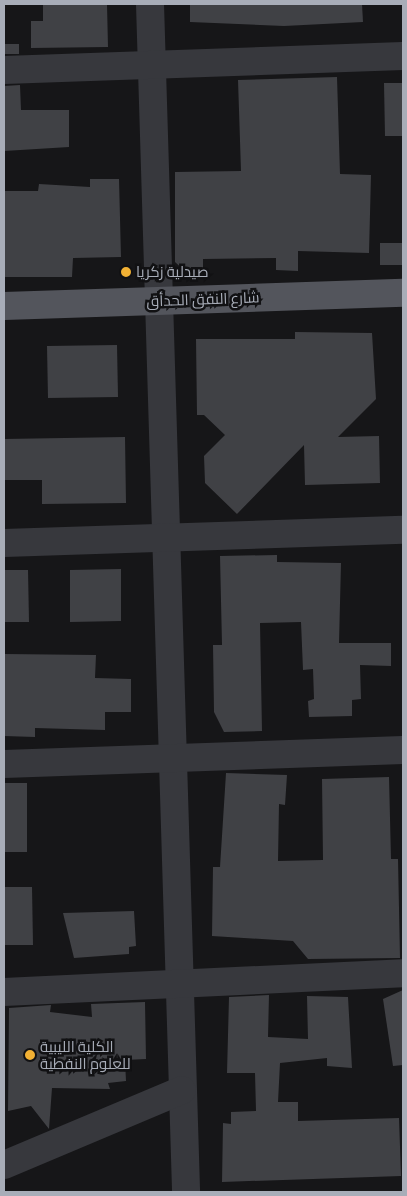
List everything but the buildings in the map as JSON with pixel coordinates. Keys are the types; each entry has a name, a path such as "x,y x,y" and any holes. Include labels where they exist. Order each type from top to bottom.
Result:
{"main road":[{"name":"شارع النفق الحدأق","path":"4,306 403,293"}],"street":[{"path":"150,4 169,760 186,1192"},
{"path":"4,70 403,56"},
{"path":"4,544 403,530"},
{"path":"4,764 169,760 403,750"},
{"path":"4,992 403,974"},
{"path":"4,1165 182,1090"}],"place":[{"name":"صيدلية زكريا","path":"126,272"},
{"name":"الكلية الليبية للعلوم النفطية","path":"30,1055"}]}
